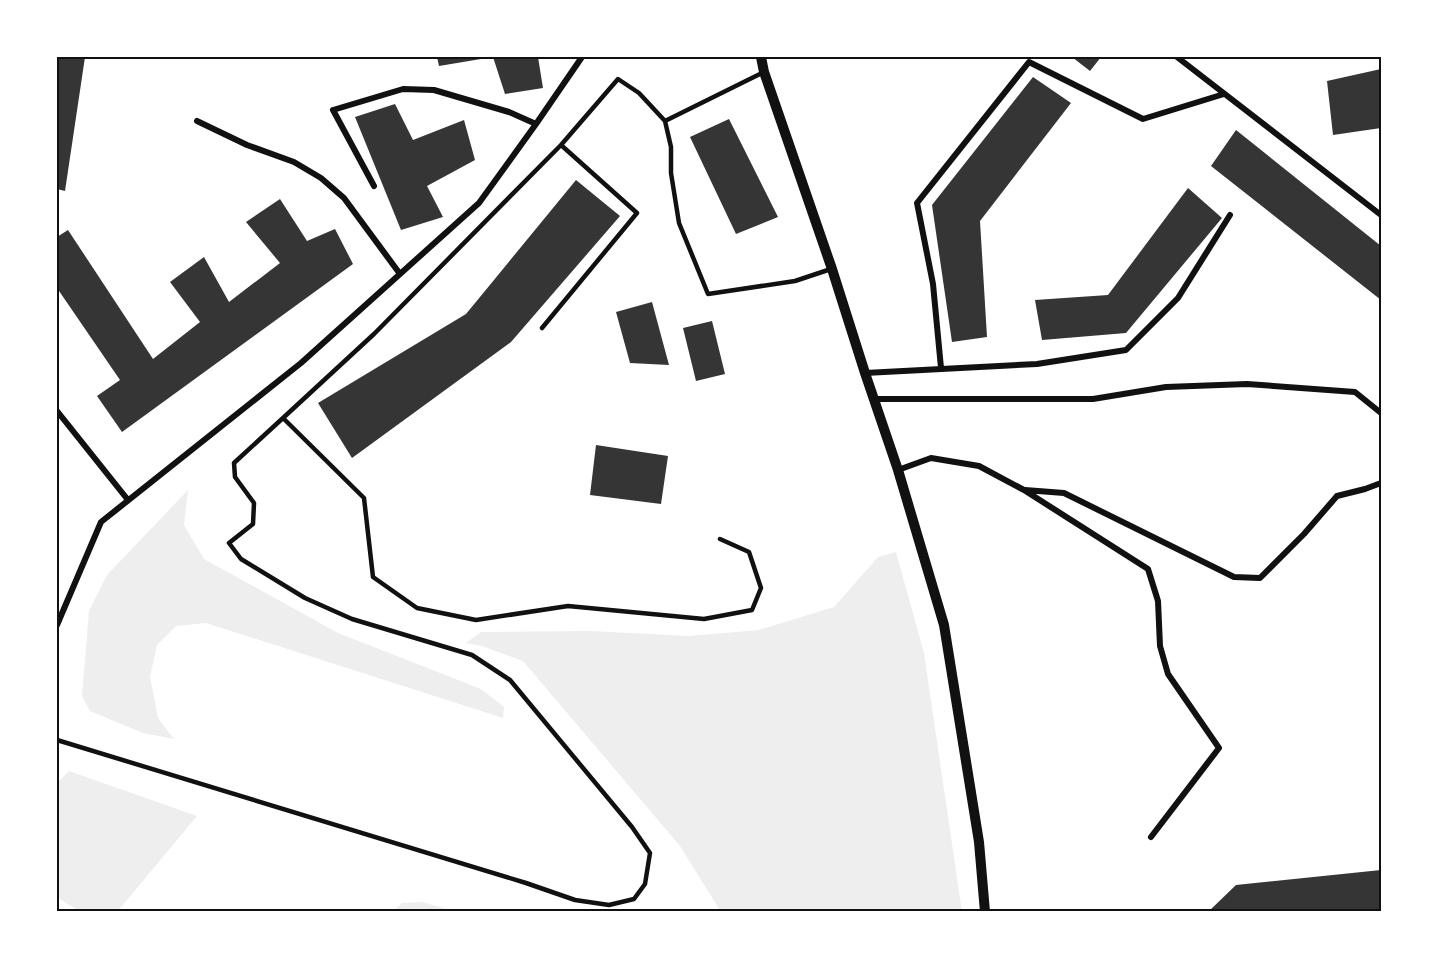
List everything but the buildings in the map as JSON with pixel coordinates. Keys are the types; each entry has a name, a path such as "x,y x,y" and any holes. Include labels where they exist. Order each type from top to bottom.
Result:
{"street":[{"path":"761,57 764,72 898,470 944,625 979,842 985,912"},
{"path":"1177,57 1381,214"},
{"path":"57,625 100,522 301,363 479,203 536,124 579,58"},
{"path":"941,368 933,284 916,203 1029,62 1143,119 1224,94"},
{"path":"374,186 333,110 403,89 434,90 509,112 536,124"},
{"path":"197,121 247,145 294,162 321,178 344,198 400,274"},
{"path":"865,373 1037,363 1126,350 1178,298 1230,215"},
{"path":"874,399 1092,399 1166,387 1247,384 1355,392 1381,413"},
{"path":"57,411 128,500"},
{"path":"898,470 931,458 979,466 1024,490 1148,569 1158,601 1160,646 1168,674 1219,748 1151,837"},
{"path":"1024,490 1065,493 1234,577 1260,578 1304,534 1337,496 1381,483"}],"lane":[{"path":"665,121 764,72"},
{"path":"57,740 575,900 609,905 634,899 645,884 650,853 632,826 510,680 472,655 352,620 305,598 241,559 229,543 253,524 254,503 235,477 234,463 374,334 561,145 618,79 639,93 665,121 671,147 671,173 679,223 708,294 795,281 832,269"},
{"path":"542,328 637,213 561,145"},
{"path":"283,418 364,498 373,577 417,608 476,620 568,606 704,620 752,610 761,588 749,552 720,539"}],"shaded area":[{"path":"188,490 184,525 204,559 338,633 481,689 504,707 503,718 206,623 176,626 157,645 150,677 158,718 174,739 143,733 90,711 82,696 89,611 107,575"},
{"path":"896,552 924,653 962,912 721,912 680,846 523,661 482,646 466,643 481,632 591,631 689,636 759,630 834,607 878,557"},
{"path":"69,771 197,816 117,912 80,912 57,897 57,783"},
{"path":"422,902 458,912 392,912 402,903"}]}
